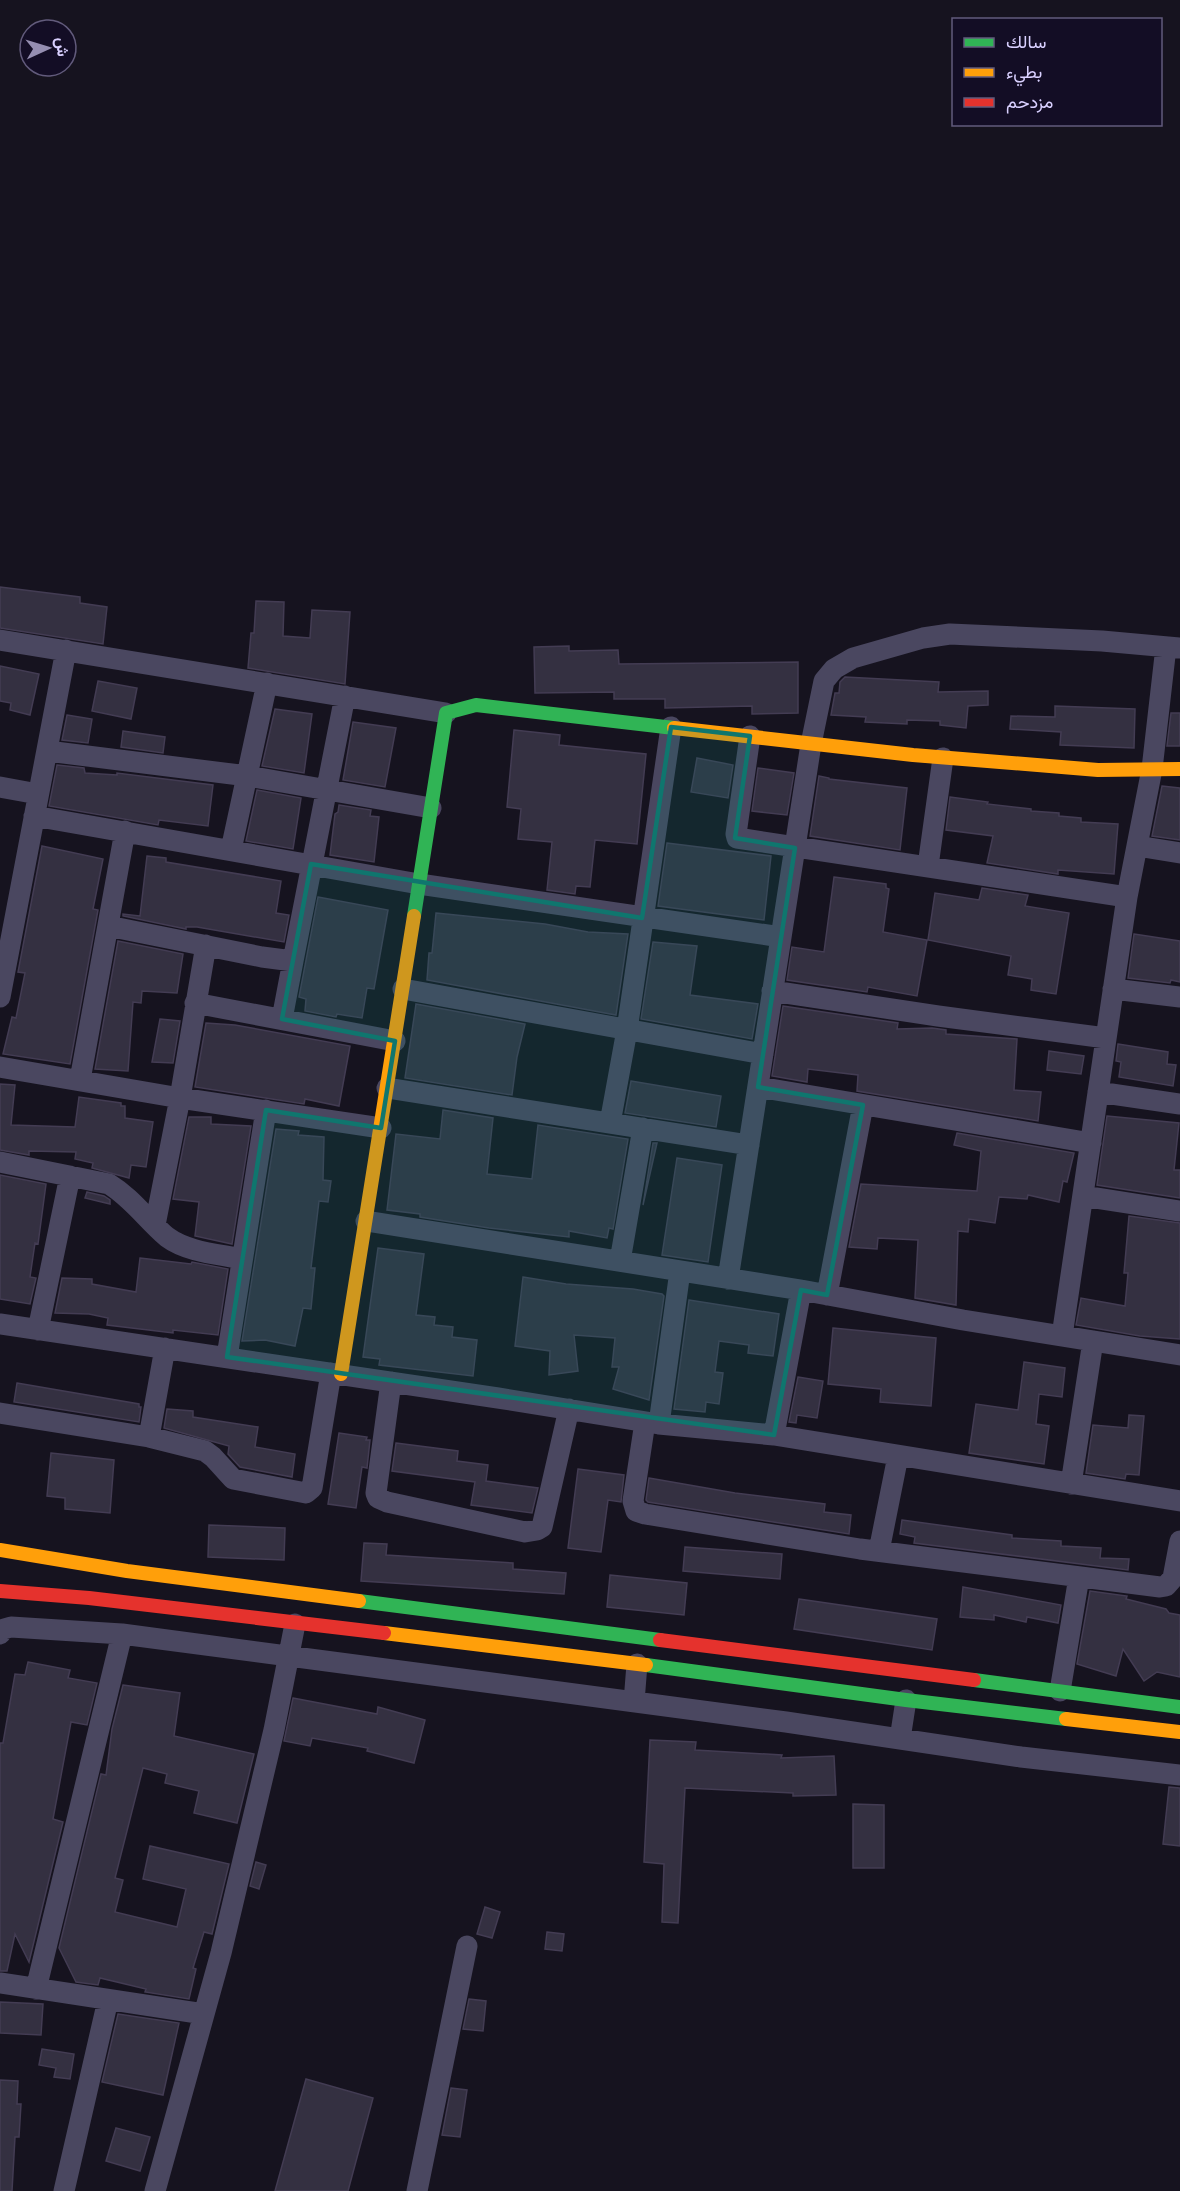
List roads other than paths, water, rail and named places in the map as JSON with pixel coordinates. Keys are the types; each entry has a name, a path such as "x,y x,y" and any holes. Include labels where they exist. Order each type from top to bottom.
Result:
{"main road":[{"path":"336,1374 366,1221 446,713 476,705 944,758 1098,770 1180,769"},
{"path":"0,1550 127,1571 1180,1707"},
{"path":"0,1591 89,1598 1180,1732"}],"street":[{"path":"728,1279 811,744 824,681 834,669 853,658 923,638 950,634 1102,640 1173,647 1127,897 1062,1336"},
{"path":"0,640 446,713"},
{"path":"0,997 8,905 34,816 66,650"},
{"path":"231,850 267,683"},
{"path":"282,1019 345,696"},
{"path":"610,1123 627,1030 671,727"},
{"path":"750,736 736,837 795,848 1127,897"},
{"path":"47,751 248,776 431,808"},
{"path":"928,866 944,758"},
{"path":"0,787 38,794"},
{"path":"34,816 419,884 781,937"},
{"path":"80,1080 125,831"},
{"path":"1137,846 1180,853"},
{"path":"108,926 293,961"},
{"path":"155,1224 180,1098 206,945"},
{"path":"403,989 763,1054"},
{"path":"1113,989 1180,997"},
{"path":"772,991 1106,1038"},
{"path":"195,1003 395,1041"},
{"path":"0,1067 180,1098 381,1128"},
{"path":"758,1087 1091,1143"},
{"path":"387,1088 749,1145"},
{"path":"1098,1092 1180,1104"},
{"path":"827,1295 862,1105"},
{"path":"227,1357 266,1110"},
{"path":"620,1261 643,1128"},
{"path":"0,1162 109,1184 121,1192 167,1237 182,1245 242,1259"},
{"path":"38,1330 70,1176"},
{"path":"1083,1196 1180,1211"},
{"path":"366,1221 801,1290 1180,1355"},
{"path":"680,1271 652,1423 633,1501 636,1511 879,1551 1166,1586 1173,1578 1180,1541"},
{"path":"774,1435 801,1290"},
{"path":"0,1324 652,1423 774,1435 1180,1501"},
{"path":"1071,1484 1094,1341"},
{"path":"149,1437 165,1348"},
{"path":"0,1413 149,1437 205,1451 233,1479 306,1493 312,1488 336,1374"},
{"path":"391,1382 376,1493 378,1498 387,1502 525,1532 542,1527 569,1409"},
{"path":"879,1551 898,1456"},
{"path":"1060,1691 1079,1577"},
{"path":"155,2191 221,1953 274,1730 295,1624"},
{"path":"0,1634 4,1629 11,1627 122,1634 634,1702 1021,1757 1180,1775"},
{"path":"36,1989 122,1634"},
{"path":"634,1702 637,1664"},
{"path":"900,1739 906,1700"},
{"path":"417,2191 467,1946"},
{"path":"0,1983 204,2014"},
{"path":"64,2191 108,2000"}]}
